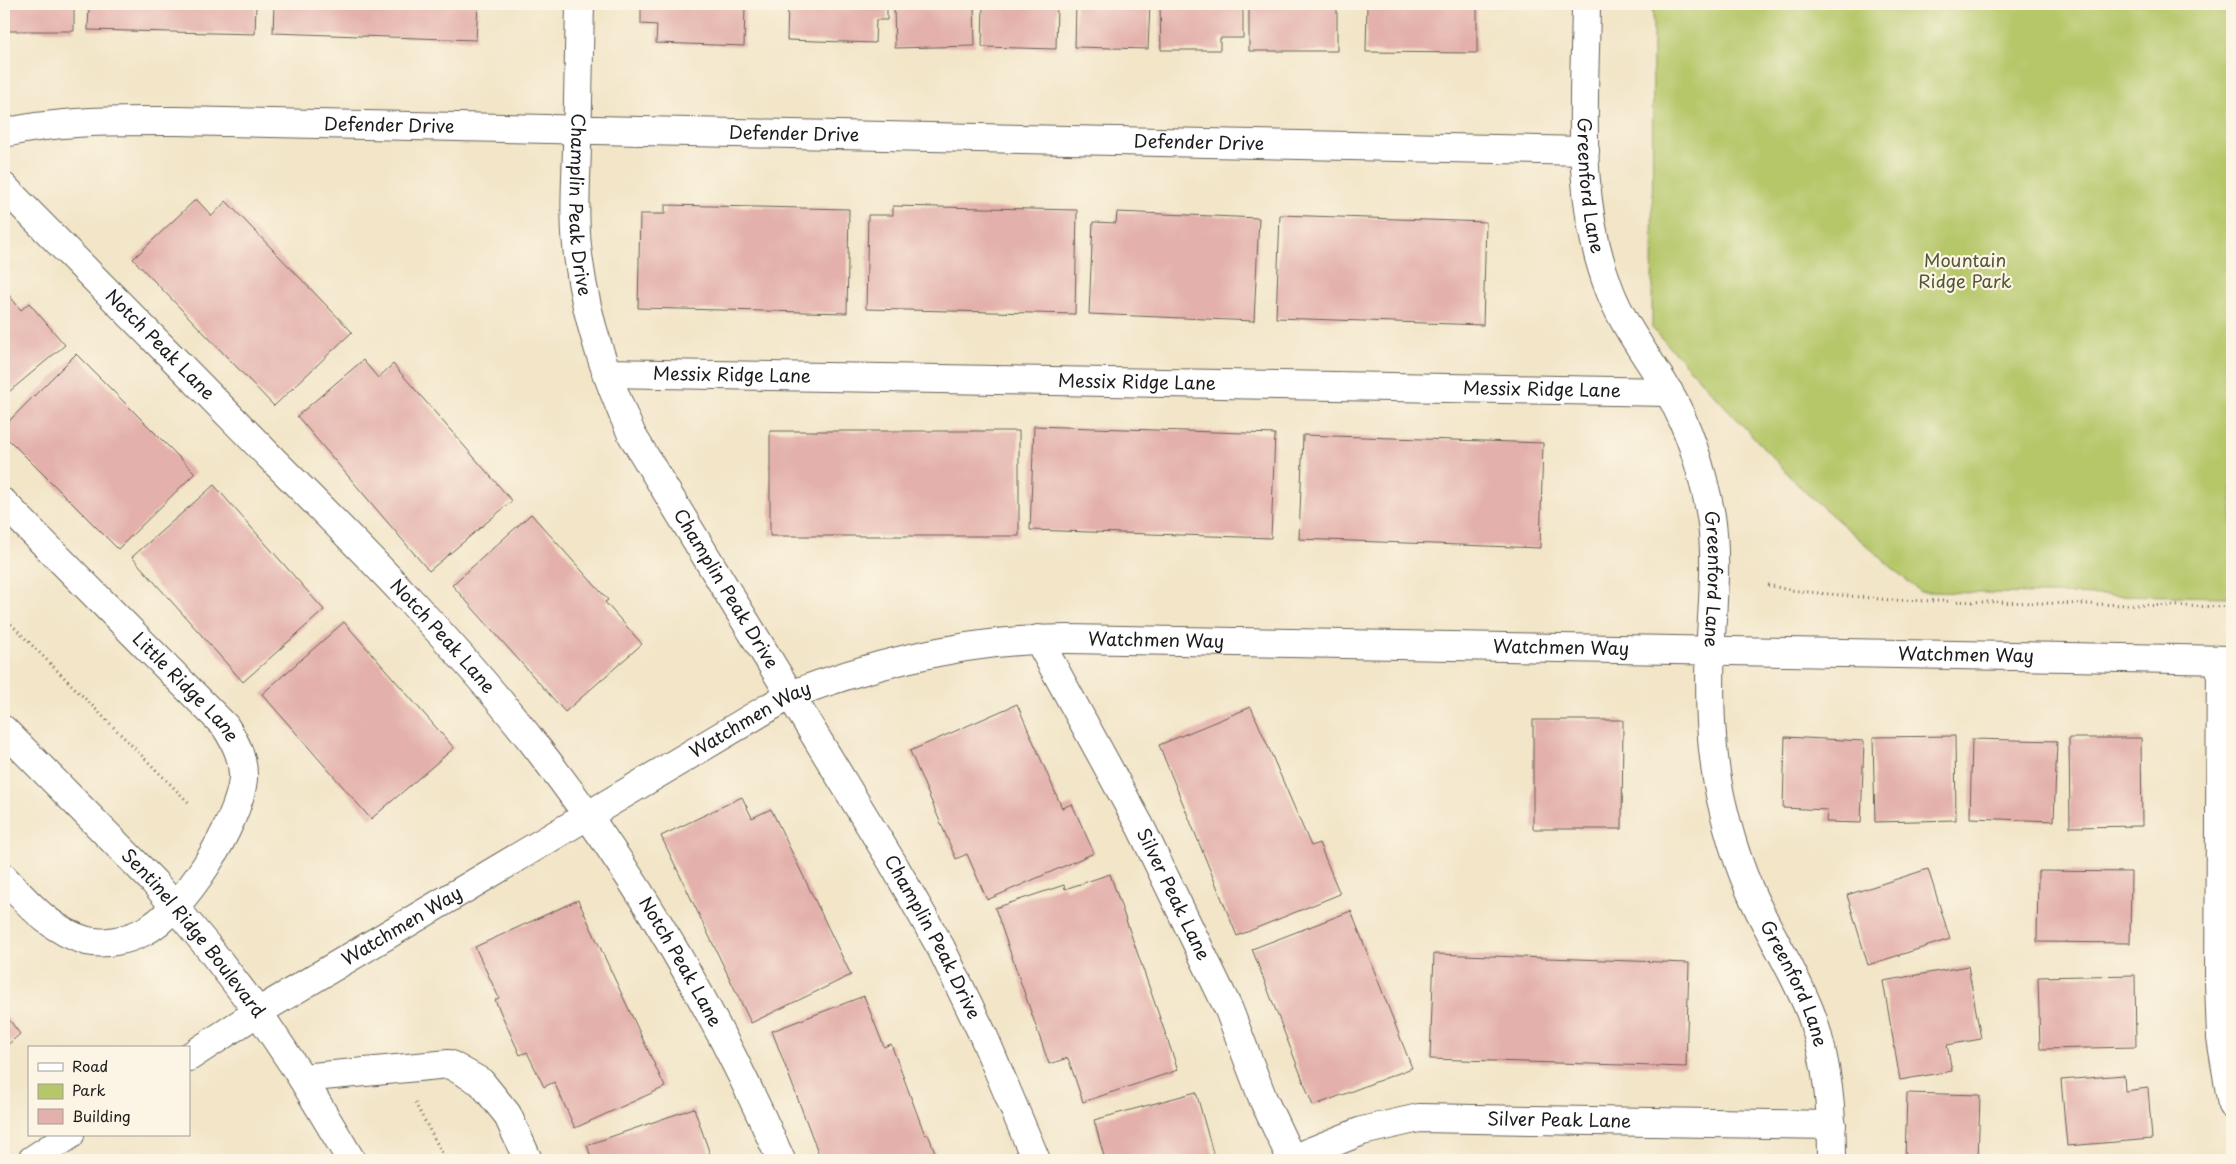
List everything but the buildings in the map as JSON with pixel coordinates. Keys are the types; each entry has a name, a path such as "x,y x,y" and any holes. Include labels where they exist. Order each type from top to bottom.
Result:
{"street":[{"name":"Champlin Peak Drive","path":"580,4 575,215 578,260 586,305 606,373 632,435 892,862 940,948 984,1037 1036,1160"},
{"name":"Greenford Lane","path":"1586,4 1585,151 1587,202 1600,263 1611,294 1626,324 1668,392 1688,433 1702,476 1711,519 1714,562 1711,726 1714,760 1723,809 1737,858 1758,907 1799,986 1812,1018 1825,1070 1832,1125 1832,1160"},
{"name":"Defender Drive","path":"4,134 54,125 115,120 1585,151"},
{"name":"Notch Peak Lane","path":"4,187 416,605 485,683 538,749 589,817 641,896 691,978 730,1051 781,1160"},
{"name":"Messix Ridge Lane","path":"606,373 1668,392"},
{"name":"Little Ridge Lane","path":"4,503 225,726 235,742 242,760 242,779 238,798 212,855 195,882 175,907 144,932 108,942 90,941 69,935 50,924 4,878"},
{"name":"Watchmen Way","path":"190,1056 258,1012 589,817 790,695 839,676 888,662 947,649 1038,639 2226,660"},
{"name":"Silver Peak Lane","path":"1038,639 1140,826 1228,1010 1263,1099 1292,1160 1362,1131 1419,1118 1832,1125"},
{"path":"2226,660 2218,983 2221,1038 2232,1105"},
{"name":"Sentinel Ridge Boulevard","path":"4,730 154,882 175,907 258,1012 302,1078 351,1160"},
{"path":"302,1078 449,1064 481,1082 507,1114 528,1160"},
{"path":"32,1160 68,1136"}],"path":[{"path":"1768,585 1789,590 1890,600 2232,608"},
{"path":"4,617 190,804"},
{"path":"415,1103 446,1160"}],"green space":[{"name":"Mountain Ridge Park","path":"1653,4 2232,4 2232,597 1920,592 1803,490 1652,328"}]}
